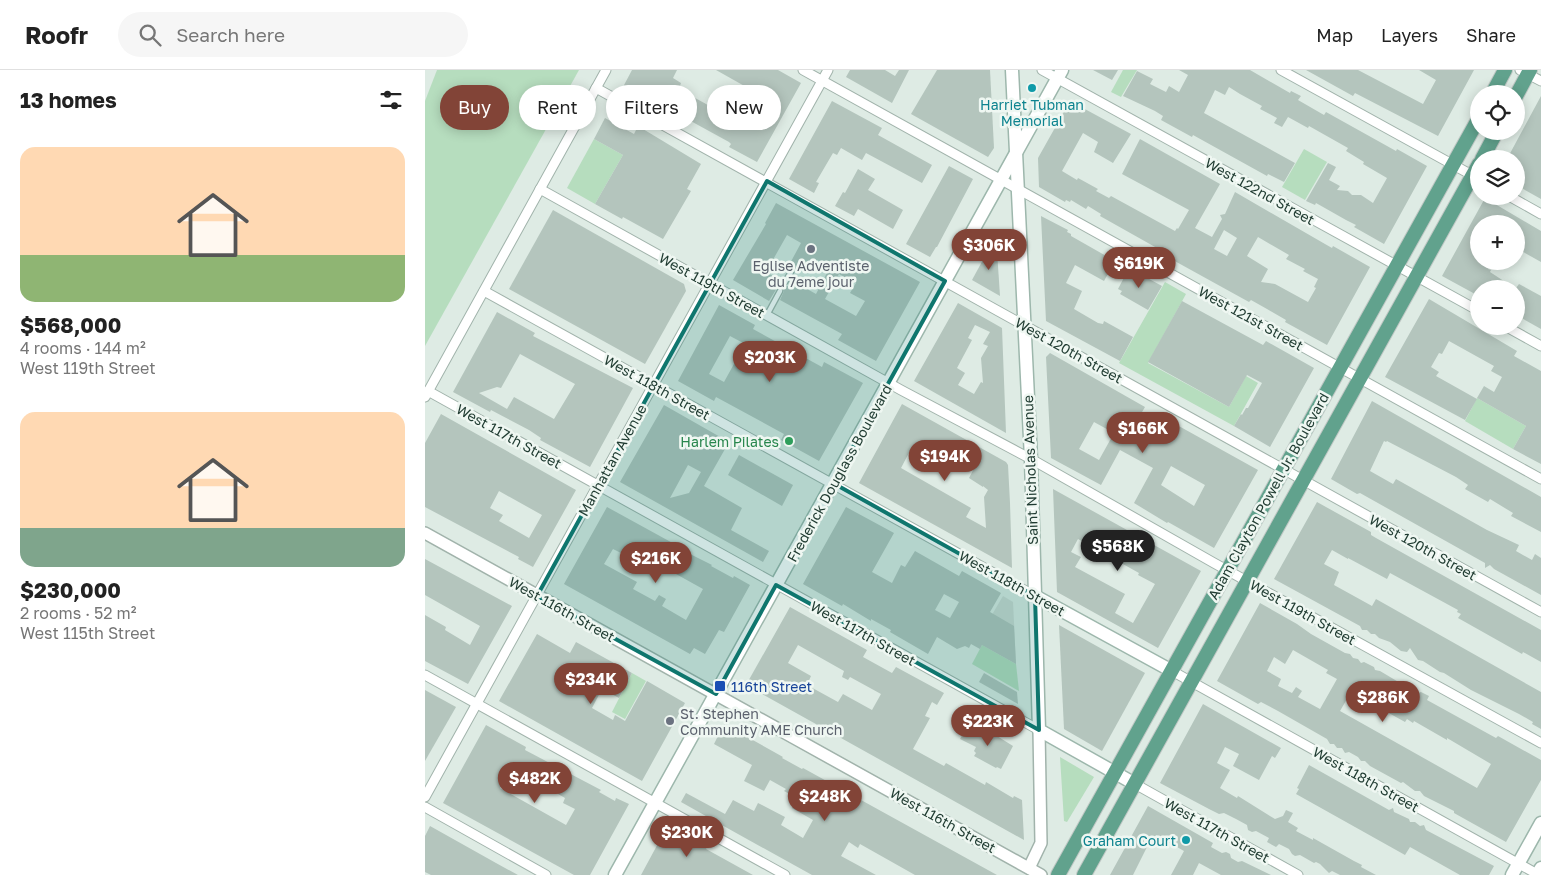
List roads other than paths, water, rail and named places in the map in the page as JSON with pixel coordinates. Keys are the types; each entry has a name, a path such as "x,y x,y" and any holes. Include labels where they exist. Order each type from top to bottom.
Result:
{"main road":[{"name":"Saint Nicholas Avenue","path":"1012,70 1031,459 1039,730"},
{"path":"1497,85 1505,70"},
{"path":"1520,85 1526,71"},
{"name":"Frederick Douglass Boulevard","path":"615,875 1060,74"},
{"name":"Adam Clayton Powell Jr. Boulevard","path":"1058,875 1470,134"},
{"name":"Adam Clayton Powell Jr. Boulevard","path":"1084,875 1416,276 1470,185"},
{"name":"West 118th Street","path":"1035,596 1171,671"},
{"name":"West 117th Street","path":"1039,730 1135,784"},
{"path":"1511,875 1541,823"}],"street":[{"path":"596,88 606,70"},
{"name":"West 121st Street","path":"803,70 1541,479"},
{"name":"Manhattan Avenue","path":"425,797 828,70"},
{"name":"West 122nd Street","path":"1042,70 1060,74 1470,306"},
{"path":"1281,70 1453,165 1470,171"},
{"path":"1526,71 1541,81"},
{"name":"West 120th Street","path":"596,88 767,181 1541,612"},
{"path":"427,394 573,130"},
{"name":"West 119th Street","path":"540,189 1031,459 1227,570 1541,743"},
{"path":"1525,205 1541,214"},
{"name":"West 118th Street","path":"484,290 1035,596"},
{"path":"1521,335 1541,346"},
{"name":"West 117th Street","path":"427,394 1039,730"},
{"name":"West 116th Street","path":"425,533 1041,875"},
{"name":"West 118th Street","path":"1171,671 1539,873"},
{"path":"425,675 785,875"},
{"name":"Saint Nicholas Avenue","path":"1029,868 1041,843 1039,730"},
{"name":"West 117th Street","path":"1135,784 1298,875"},
{"path":"425,808 546,875"}],"lane":[{"path":"785,282 791,272"},
{"path":"767,315 780,291"}],"place":[{"name":"Harriet Tubman Memorial","path":"1032,88"},
{"name":"Eglise Adventiste du 7eme jour","path":"811,249"},
{"name":"Harlem Pilates","path":"789,441"},
{"name":"116th Street","path":"720,686"},
{"name":"St. Stephen Community AME Church","path":"670,721"},
{"name":"Graham Court","path":"1186,840"}]}
